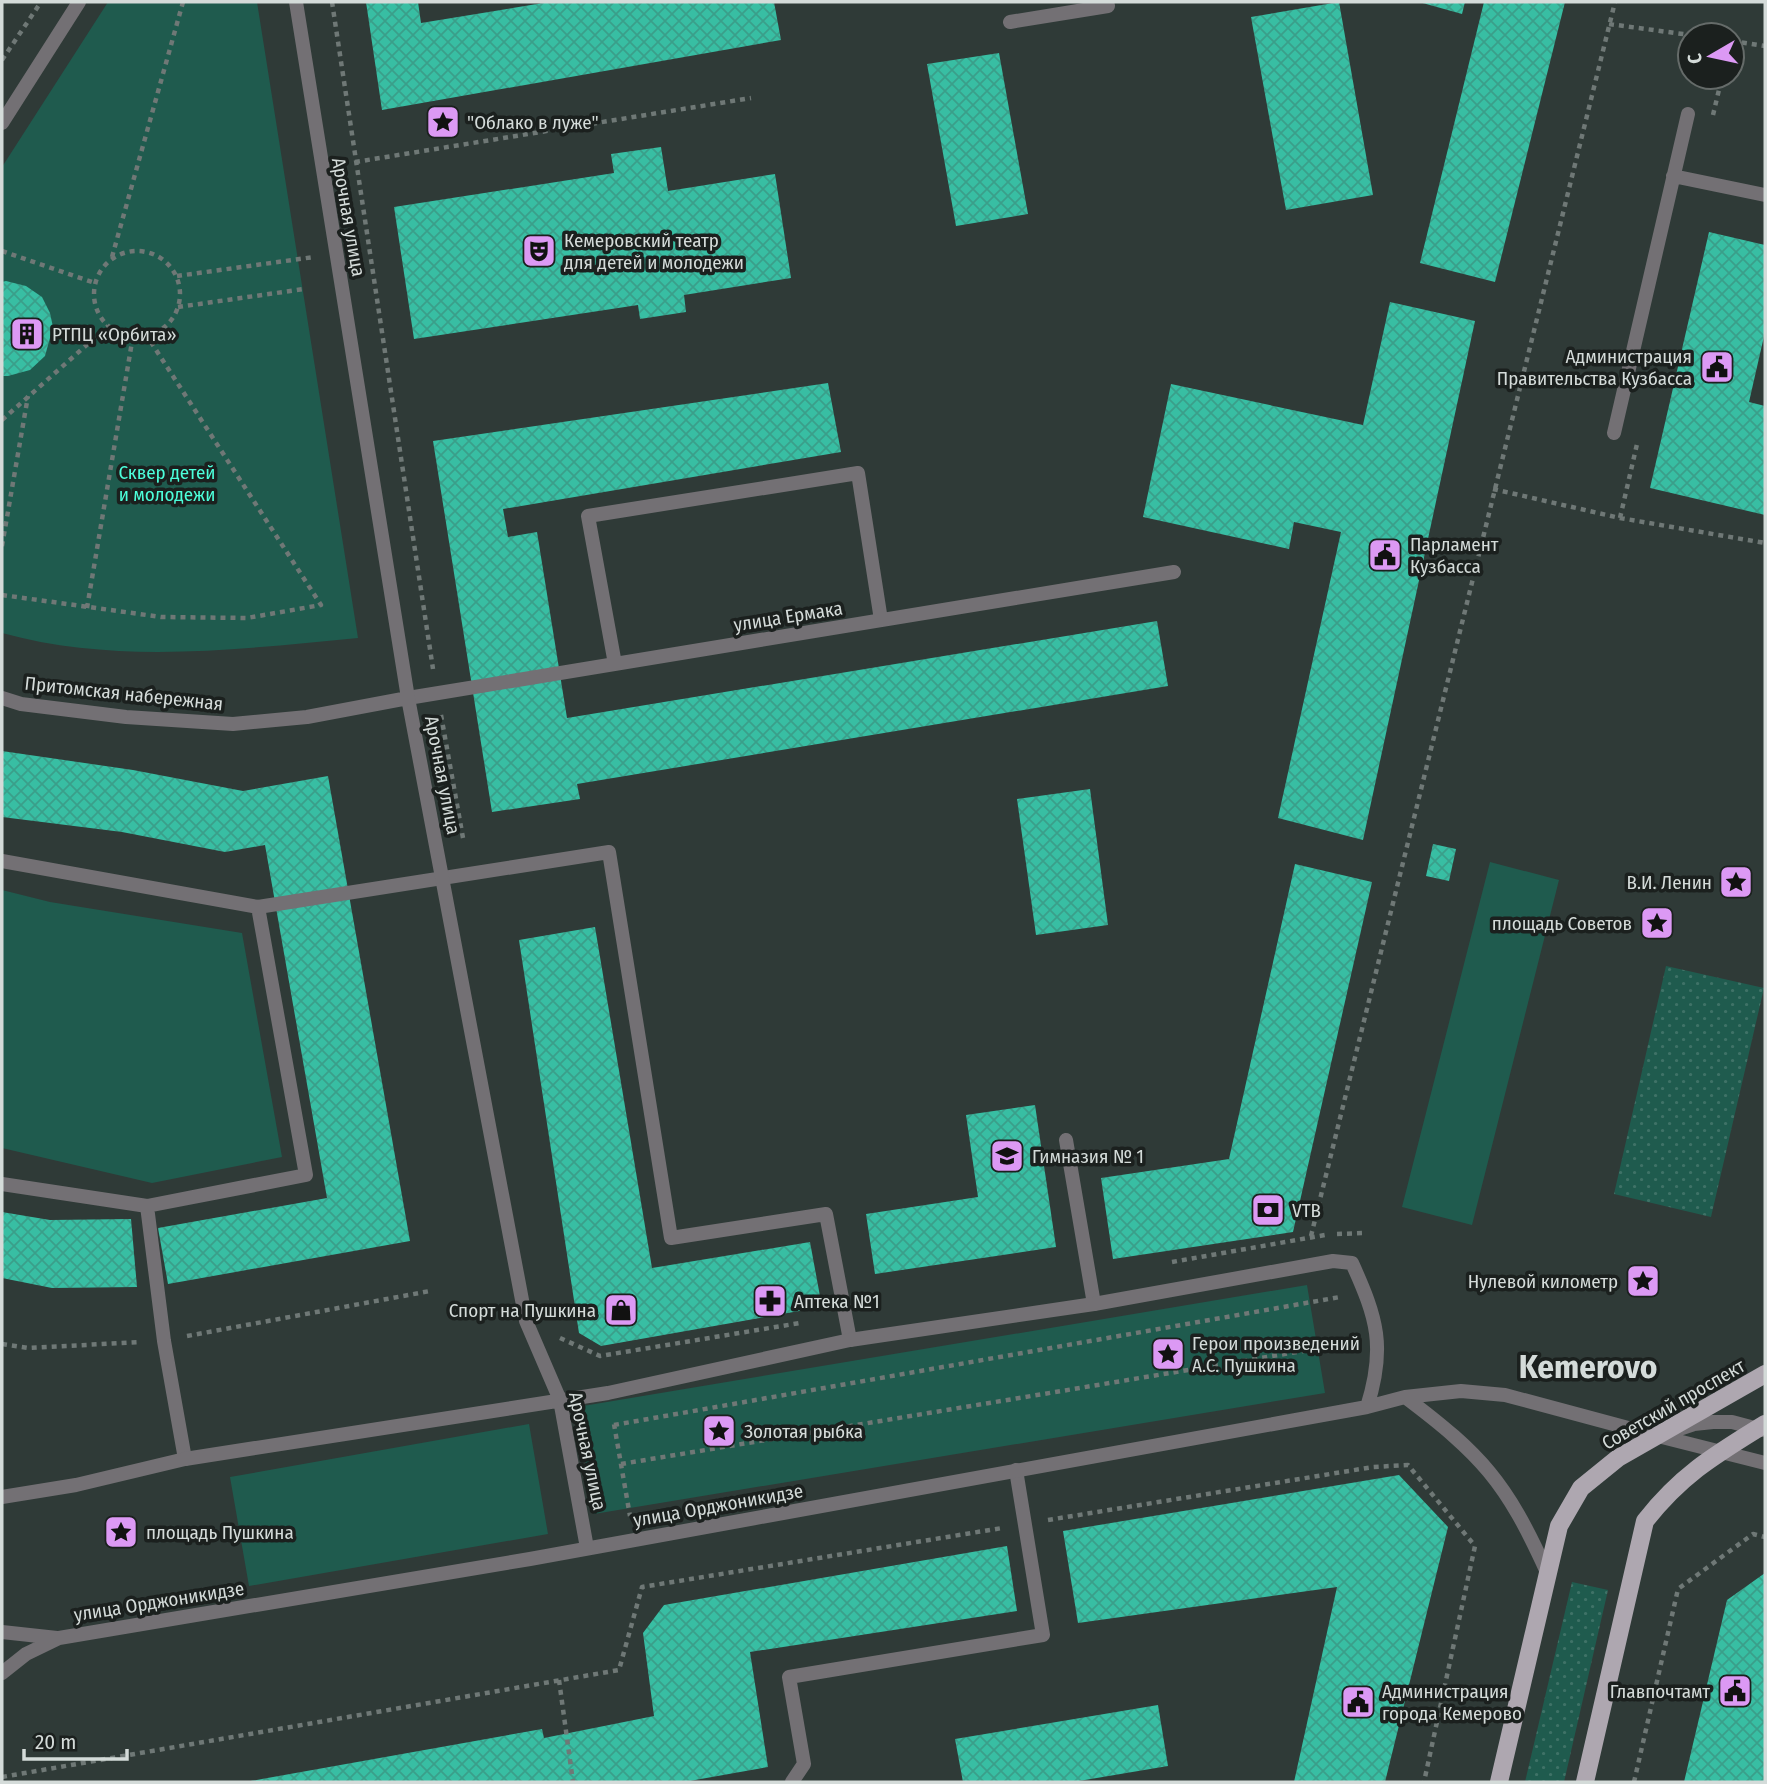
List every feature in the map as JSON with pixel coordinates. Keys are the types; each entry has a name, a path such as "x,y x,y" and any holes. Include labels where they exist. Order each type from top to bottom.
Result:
{"main road":[{"name":"Советский проспект","path":"1499,1782 1546,1570 1559,1526 1581,1488 1618,1458 1765,1374"},
{"path":"1585,1782 1644,1521 1684,1477 1721,1450 1763,1428"}],"street":[{"path":"2,123 79,2"},
{"name":"Арочная улица","path":"296,2 408,698 526,1321 560,1400 587,1548"},
{"path":"1010,22 1108,6 1107,2"},
{"path":"1614,433 1688,114"},
{"path":"1673,176 1765,195"},
{"path":"615,664 588,516 602,513 858,473 881,620"},
{"name":"улица Ермака","path":"408,698 1174,572"},
{"name":"Притомская набережная","path":"2,698 21,704 125,717 233,724 307,717 408,698"},
{"path":"2,861 258,907 609,852 671,1238 826,1213 850,1340"},
{"path":"2,1184 147,1206 306,1175 258,907"},
{"path":"1066,1140 1094,1304"},
{"path":"147,1206 164,1340 185,1459"},
{"path":"2,1497 76,1485 185,1459 608,1393 850,1340 1094,1304 1333,1261 1352,1263 1374,1311 1378,1345 1373,1389 1367,1407"},
{"name":"улица Орджоникидзе","path":"2,1673 26,1654 59,1638 587,1548 1367,1407 1405,1397 1461,1391 1505,1395 1765,1463"},
{"path":"1405,1397 1459,1438 1490,1470 1511,1499 1546,1570"},
{"path":"1658,1436 1694,1424 1713,1422 1763,1428"},
{"path":"792,1782 804,1765 789,1677 1043,1635 1016,1470"},
{"path":"2,1632 59,1638"}],"path":[{"path":"2,60 41,2"},
{"path":"112,259 183,2"},
{"path":"1311,1236 1615,2"},
{"path":"1609,24 1676,33"},
{"path":"1746,43 1765,46"},
{"path":"355,162 751,98"},
{"path":"141,250 162,259 177,276 180,291 178,307 171,320 147,335 133,337 108,326 96,306 95,284 101,270 112,259 125,252 141,250"},
{"path":"2,251 95,284"},
{"path":"177,276 335,254"},
{"path":"178,307 304,289"},
{"path":"2,419 108,326"},
{"path":"2,595 161,617 247,618 321,606 147,335"},
{"path":"87,608 133,337"},
{"path":"2,545 28,396"},
{"path":"1493,489 1620,518 1765,543"},
{"path":"2,1344 29,1348 164,1340 430,1292"},
{"path":"614,1425 1342,1297"},
{"path":"621,1464 1351,1343"},
{"path":"611,1413 631,1518"},
{"path":"2,1777 619,1670 642,1587 1373,1467 1408,1465 1475,1546 1424,1782"},
{"path":"1634,1782 1678,1589 1753,1534 1765,1537"},
{"path":"559,1680 573,1782"}],"green space":[{"name":"Сквер детей и молодежи","path":"108,2 257,2 358,638 224,650 135,652 46,643 2,633 2,167"},
{"path":"1490,862 1559,880 1472,1225 1402,1207"},
{"path":"2,890 50,902 242,933 282,1157 152,1183 2,1148"},
{"path":"1666,966 1764,988 1711,1217 1614,1194"},
{"path":"1307,1285 1325,1393 594,1514 577,1407"},
{"path":"529,1424 548,1534 249,1586 230,1477"},
{"path":"1572,1582 1608,1590 1564,1782 1525,1782"}],"building":[{"path":"366,2 418,2 421,23 549,2 774,2 781,40 382,110"},
{"path":"1339,2 1373,195 1286,210 1251,17"},
{"path":"1419,2 1465,2 1462,14"},
{"path":"1484,2 1565,2 1495,282 1420,263"},
{"path":"999,53 1028,214 956,226 927,64"},
{"name":"Кемеровский театр для детей и молодежи","path":"661,147 668,191 775,174 791,278 684,295 686,312 640,319 638,305 414,339 394,207 614,173 611,154"},
{"name":"Администрация Правительства Кузбасса","path":"1709,232 1765,245 1765,332 1749,402 1765,406 1765,515 1650,488"},
{"name":"РТПЦ «Орбита»","path":"2,282 26,286 42,297 53,327 45,356 30,370 2,376"},
{"path":"1390,302 1475,321 1363,840 1278,818 1341,532 1294,522 1289,549 1143,517 1171,384 1363,425"},
{"path":"828,383 841,452 503,509 508,537 537,532 567,718 1157,621 1168,686 577,784 580,799 492,812 433,441"},
{"path":"2,751 133,770 243,791 328,776 410,1241 168,1284 158,1228 327,1198 265,845 225,852 122,832 2,817"},
{"path":"1090,789 1108,925 1036,935 1017,799"},
{"path":"1433,844 1456,849 1449,881 1426,876"},
{"path":"1295,864 1372,882 1293,1232 1113,1259 1101,1178 1229,1159"},
{"path":"595,927 652,1268 810,1242 822,1307 601,1346 579,1333 519,940"},
{"name":"Гимназия № 1","path":"1035,1105 1056,1247 875,1274 866,1214 978,1197 966,1115"},
{"path":"2,1212 50,1220 131,1219 137,1287 52,1288 2,1278"},
{"name":"Администрация города Кемерово","path":"1399,1475 1448,1527 1385,1782 1294,1782 1337,1587 1078,1623 1063,1531"},
{"path":"1007,1546 1017,1611 750,1652 768,1767 684,1782 245,1782 542,1729 544,1738 654,1716 643,1633 664,1605"},
{"name":"Главпочтамт","path":"1765,1573 1765,1782 1684,1782 1727,1600"},
{"path":"1158,1705 1168,1766 1073,1782 963,1782 955,1739"}],"place":[{"name":"\"Облако в луже\"","path":"443,122"},
{"name":"Кемеровский театр для детей и молодежи","path":"539,251"},
{"name":"РТПЦ «Орбита»","path":"27,334"},
{"name":"Администрация Правительства Кузбасса","path":"1717,367"},
{"name":"Парламент Кузбасса","path":"1385,555"},
{"name":"В.И. Ленин","path":"1736,882"},
{"name":"площадь Советов","path":"1657,923"},
{"name":"Гимназия № 1","path":"1007,1156"},
{"name":"VTB","path":"1268,1210"},
{"name":"Нулевой километр","path":"1643,1281"},
{"name":"Аптека №1","path":"770,1301"},
{"name":"Спорт на Пушкина","path":"621,1310"},
{"name":"Герои произведений А.С. Пушкина","path":"1168,1354"},
{"name":"Золотая рыбка","path":"719,1431"},
{"name":"площадь Пушкина","path":"121,1532"},
{"name":"Главпочтамт","path":"1735,1691"},
{"name":"Администрация города Кемерово","path":"1358,1702"}],"district":[{"name":"Kemerovo","path":"1588,1366"}]}
